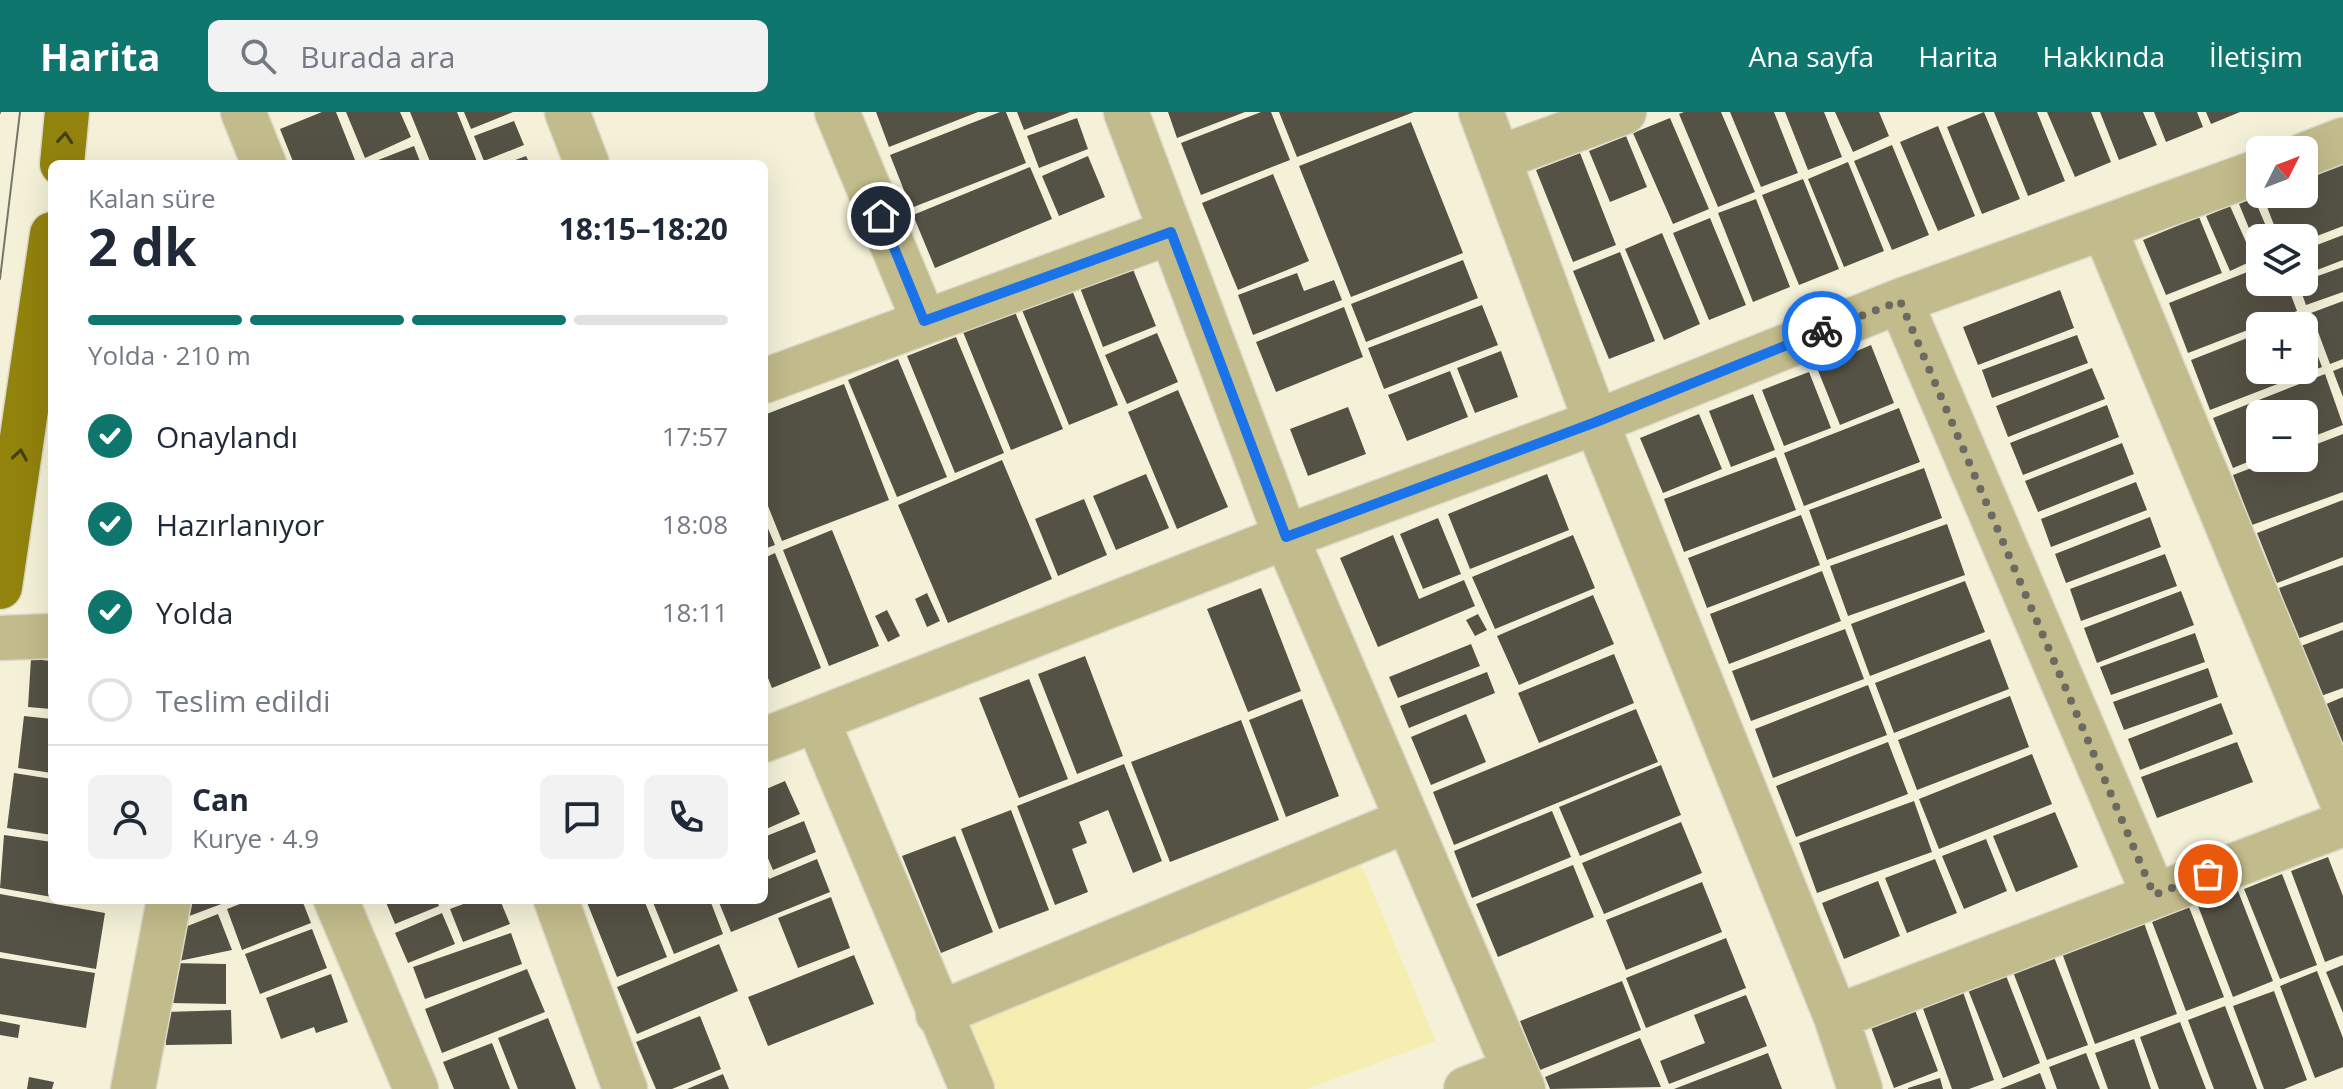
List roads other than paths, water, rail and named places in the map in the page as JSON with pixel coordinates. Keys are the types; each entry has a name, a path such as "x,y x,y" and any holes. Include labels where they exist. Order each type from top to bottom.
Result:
{"main road":[{"path":"62,160 67,112"},
{"path":"0,587 48,261"}],"street":[{"path":"567,112 585,160"},
{"path":"837,112 924,321"},
{"path":"1126,112 1286,537 1519,1079 1466,1089"},
{"path":"1481,112 1596,422 1836,1017 1860,1089"},
{"path":"1499,158 1624,112"},
{"path":"256,116 263,160"},
{"path":"2318,150 2343,140"},
{"path":"768,738 1286,537 1596,422 1900,301 2246,176"},
{"path":"2104,228 2343,804"},
{"path":"768,380 1171,232"},
{"path":"1900,301 2154,895"},
{"path":"0,638 48,636"},
{"path":"817,720 972,1089"},
{"path":"938,1014 1406,821"},
{"path":"1836,1017 2343,824"},
{"path":"133,1089 168,904"},
{"path":"338,904 416,1089"},
{"path":"557,904 625,1089"}],"tram line":[{"path":"0,279 20,112"}]}
